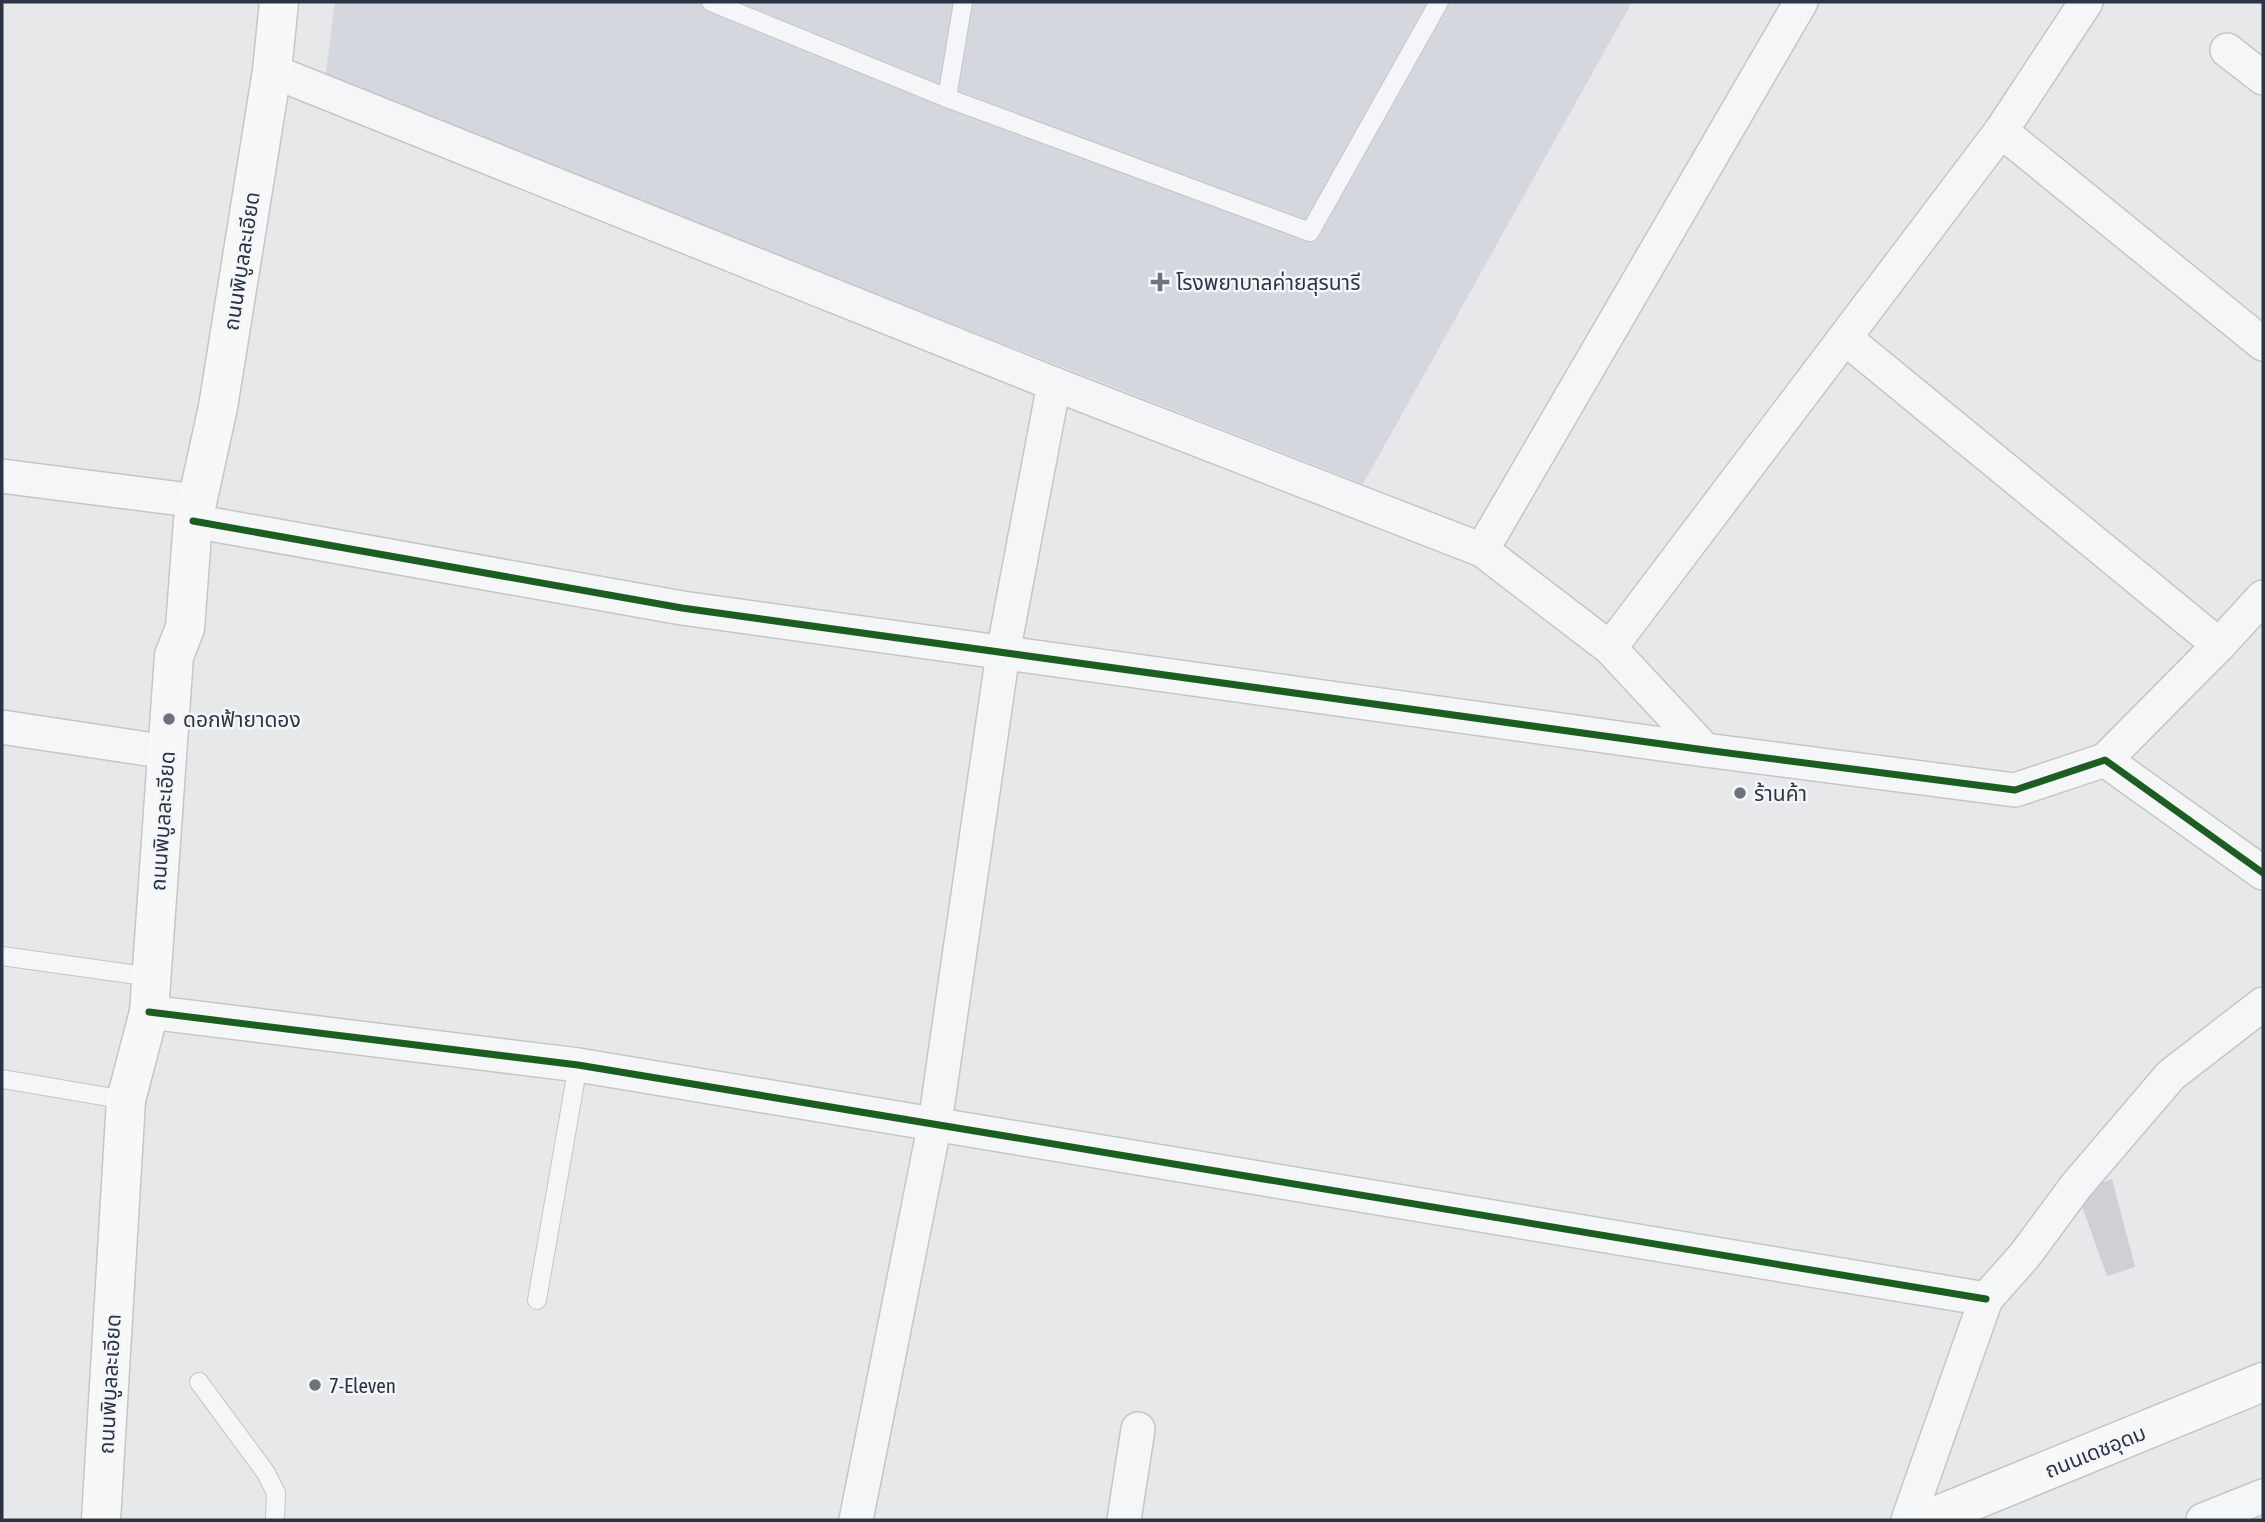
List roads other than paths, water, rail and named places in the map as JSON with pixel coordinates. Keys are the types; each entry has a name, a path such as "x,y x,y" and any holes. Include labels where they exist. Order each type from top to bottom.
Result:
{"main road":[{"name":"ถนนพิบูลละเอียด","path":"101,1520 126,1100 150,995 174,656 186,628 195,511 218,407 272,71 279,2"},
{"name":"ถนนเดชอุดม","path":"1926,1520 2263,1382"}],"street":[{"path":"1482,550 1801,2"},
{"path":"1610,648 2001,131 2086,2"},
{"path":"2227,50 2263,78"},
{"path":"272,71 1054,384 1482,550 1610,648 1705,750"},
{"path":"2001,131 2263,344"},
{"path":"1845,338 2219,645"},
{"path":"856,1520 935,1123 1003,653 1054,384"},
{"path":"2,476 195,511 682,608 1705,750 2015,790 2105,760 2263,597"},
{"path":"2,727 167,752"},
{"path":"2105,760 2263,873"},
{"path":"150,995 1986,1299"},
{"path":"1908,1520 1986,1299 2025,1255 2076,1186 2171,1076 2263,1004"},
{"path":"1124,1520 1138,1429"},
{"path":"2203,1520 2263,1496"}],"lane":[{"path":"710,2 947,98 1310,232 1439,2"},
{"path":"947,98 963,2"},
{"path":"2,956 150,995"},
{"path":"537,1300 578,1065"},
{"path":"2,1079 126,1100"},
{"path":"199,1382 266,1473 276,1493 275,1520"}],"place":[{"name":"โรงพยาบาลค่ายสุรนารี","path":"1160,282"},
{"name":"ดอกฟ้ายาดอง","path":"169,719"},
{"name":"ร้านค้า","path":"1740,793"},
{"name":"7-Eleven","path":"315,1385"}]}
